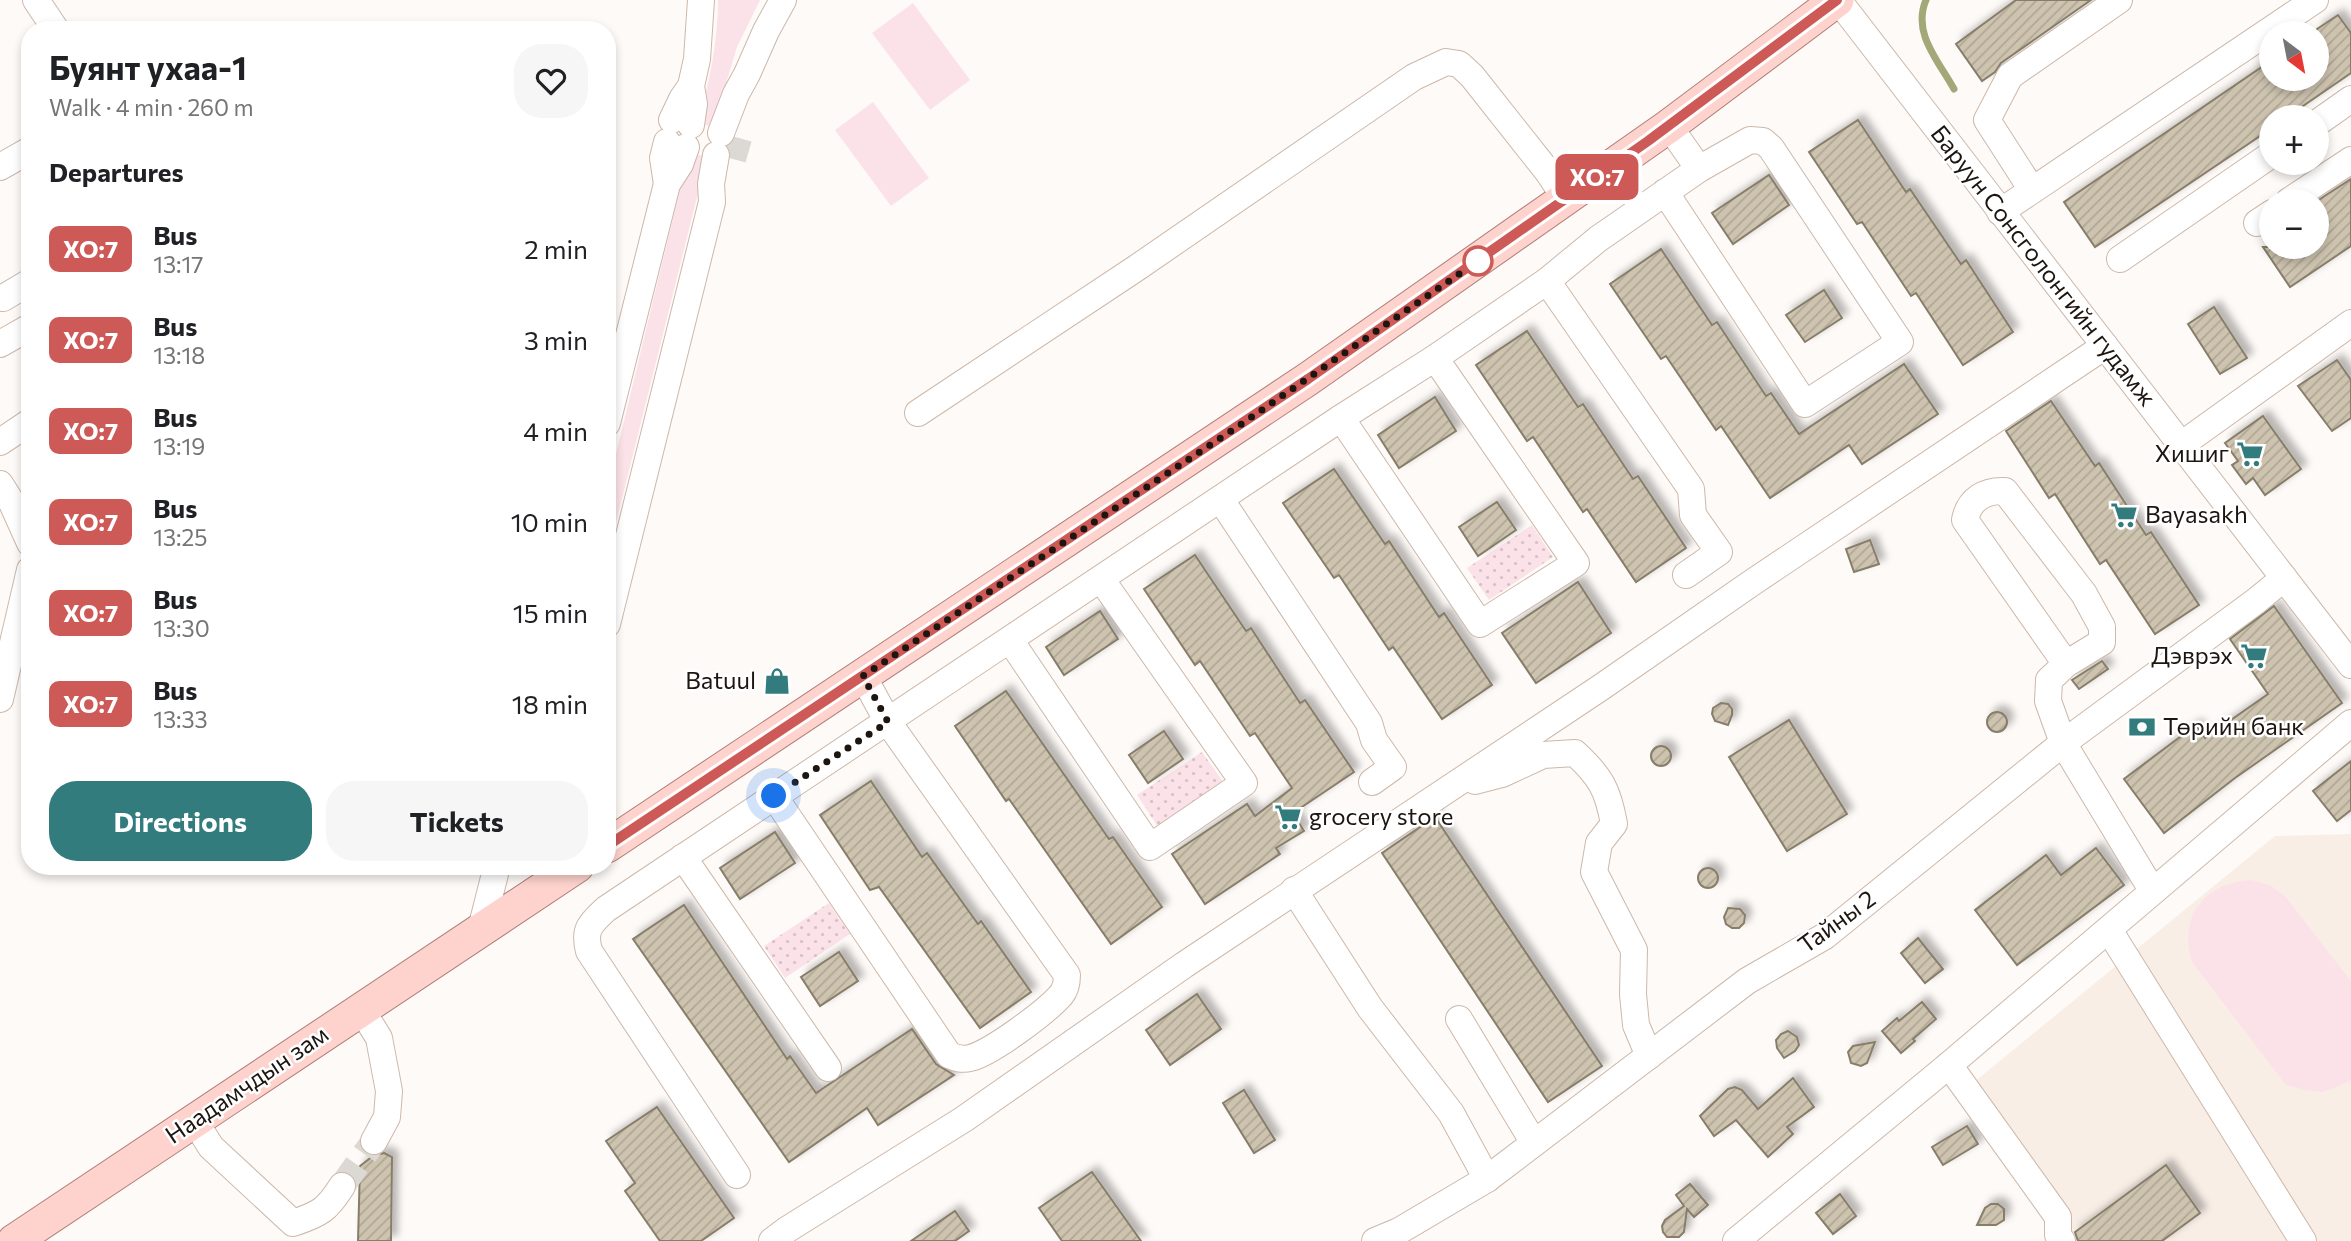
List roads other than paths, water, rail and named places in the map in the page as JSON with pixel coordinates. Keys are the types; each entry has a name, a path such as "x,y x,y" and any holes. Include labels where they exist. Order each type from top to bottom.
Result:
{"main road":[{"path":"616,840 1308,379 1566,200 1837,0"},
{"name":"Наадамчдын зам","path":"14,1241 481,929 544,878"}],"street":[{"path":"36,0 50,21"},
{"path":"616,387 667,184 663,159 694,104 691,86 697,59 701,0"},
{"path":"616,588 712,202 723,187 736,94 783,0"},
{"name":"Баруун Сонсголонгийн гудамж","path":"1837,0 2351,665"},
{"path":"2032,190 1987,120 2010,76 2119,0"},
{"path":"2000,212 2315,0"},
{"path":"918,414 1135,269 1414,76 1446,62 1459,64 1472,76 1548,172 1566,200"},
{"path":"2329,115 2351,99"},
{"path":"1669,126 1699,169"},
{"path":"737,1175 589,951 586,938 591,924 607,909 1341,418 1435,358 1547,281 1598,239 1665,192 1750,140 1763,141 1771,148 1900,342 1805,404 1665,192"},
{"path":"0,167 21,155"},
{"path":"2307,189 2351,160"},
{"path":"2120,259 2259,163"},
{"path":"1547,281 1691,489 1693,515 1719,552 1686,575"},
{"path":"3,298 21,287"},
{"path":"2180,445 2351,323"},
{"path":"0,344 21,332"},
{"path":"772,1241 788,1228 964,1119 1294,890 1601,688 1753,582 2105,345"},
{"path":"1341,418 1480,624 1576,563 1435,358"},
{"path":"0,442 21,428"},
{"path":"0,484 21,523"},
{"path":"2066,664 1965,520 1967,509 1974,500 1992,491 2005,491 2084,594 2102,627 2102,642 2066,664 2049,680 2048,701 2063,743 2152,890"},
{"path":"1221,500 1369,723 1374,740 1393,767 1371,782"},
{"name":"Тайны 2","path":"1390,1238 1487,1179 1747,981 1825,936 2063,743 2284,578"},
{"path":"1010,640 1150,847 1244,783 1101,579"},
{"path":"0,699 21,609"},
{"path":"774,796 949,1055 958,1059 971,1058 1030,1022 1061,995 1068,984 1067,975 888,722 863,676"},
{"path":"1736,1241 2109,930 2152,890 2351,723"},
{"path":"1461,780 1475,781 1502,774 1543,755 1575,753 1592,769 1609,795 1614,824 1599,844 1594,872 1634,950 1633,994 1636,1025 1648,1056"},
{"path":"683,857 828,1068"},
{"path":"481,929 495,875"},
{"path":"1294,890 1370,1008 1451,1113 1487,1179"},
{"path":"2109,930 2303,1241"},
{"path":"360,1009 379,1038 389,1091 387,1117 374,1141"},
{"path":"1459,1019 1534,1143"},
{"path":"1948,1065 2058,1217 2058,1235 2062,1241"},
{"path":"194,1120 211,1147 298,1232 330,1205 342,1186"}],"waterway":[{"path":"1926,0 1922,24 1924,35 1954,89"}],"tunnel":[{"path":"733,159 739,138"},
{"path":"342,1186 374,1141"}],"place":[{"name":"Хишиг","path":"2250,454"},
{"name":"Bayasakh","path":"2124,515"},
{"name":"Дэврэх","path":"2254,656"},
{"name":"Batuul","path":"777,681"},
{"name":"Төрийн банк","path":"2142,727"},
{"name":"grocery store","path":"1288,817"}]}
